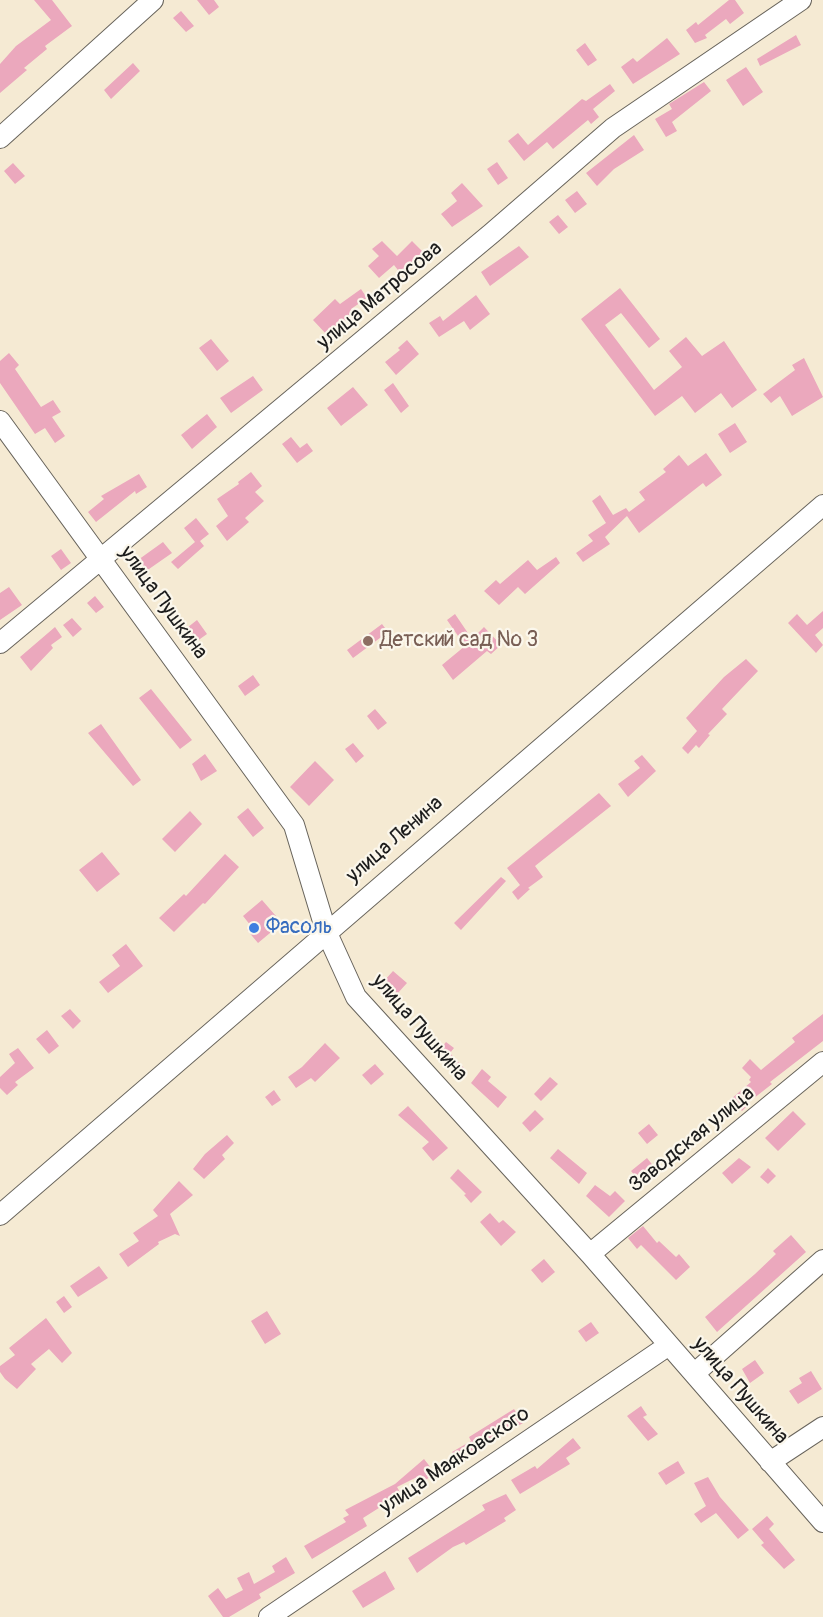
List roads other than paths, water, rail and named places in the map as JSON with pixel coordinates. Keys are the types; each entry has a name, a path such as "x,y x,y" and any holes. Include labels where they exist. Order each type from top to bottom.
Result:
{"street":[{"path":"0,138 153,0"},
{"name":"улица Матросова","path":"0,643 492,233 613,128 801,0"},
{"name":"улица Пушкина","path":"0,421 294,825 326,931 356,997 590,1254 823,1522"},
{"name":"улица Ленина","path":"0,1215 326,931 823,505"},
{"name":"Заводская улица","path":"590,1254 823,1062"},
{"path":"695,1373 823,1260"},
{"name":"улица Маяковского","path":"269,1617 669,1345"},
{"path":"770,1462 823,1427"}],"place":[{"name":"Детский сад № 3","path":"368,641"},
{"name":"Фасоль","path":"254,928"}]}
